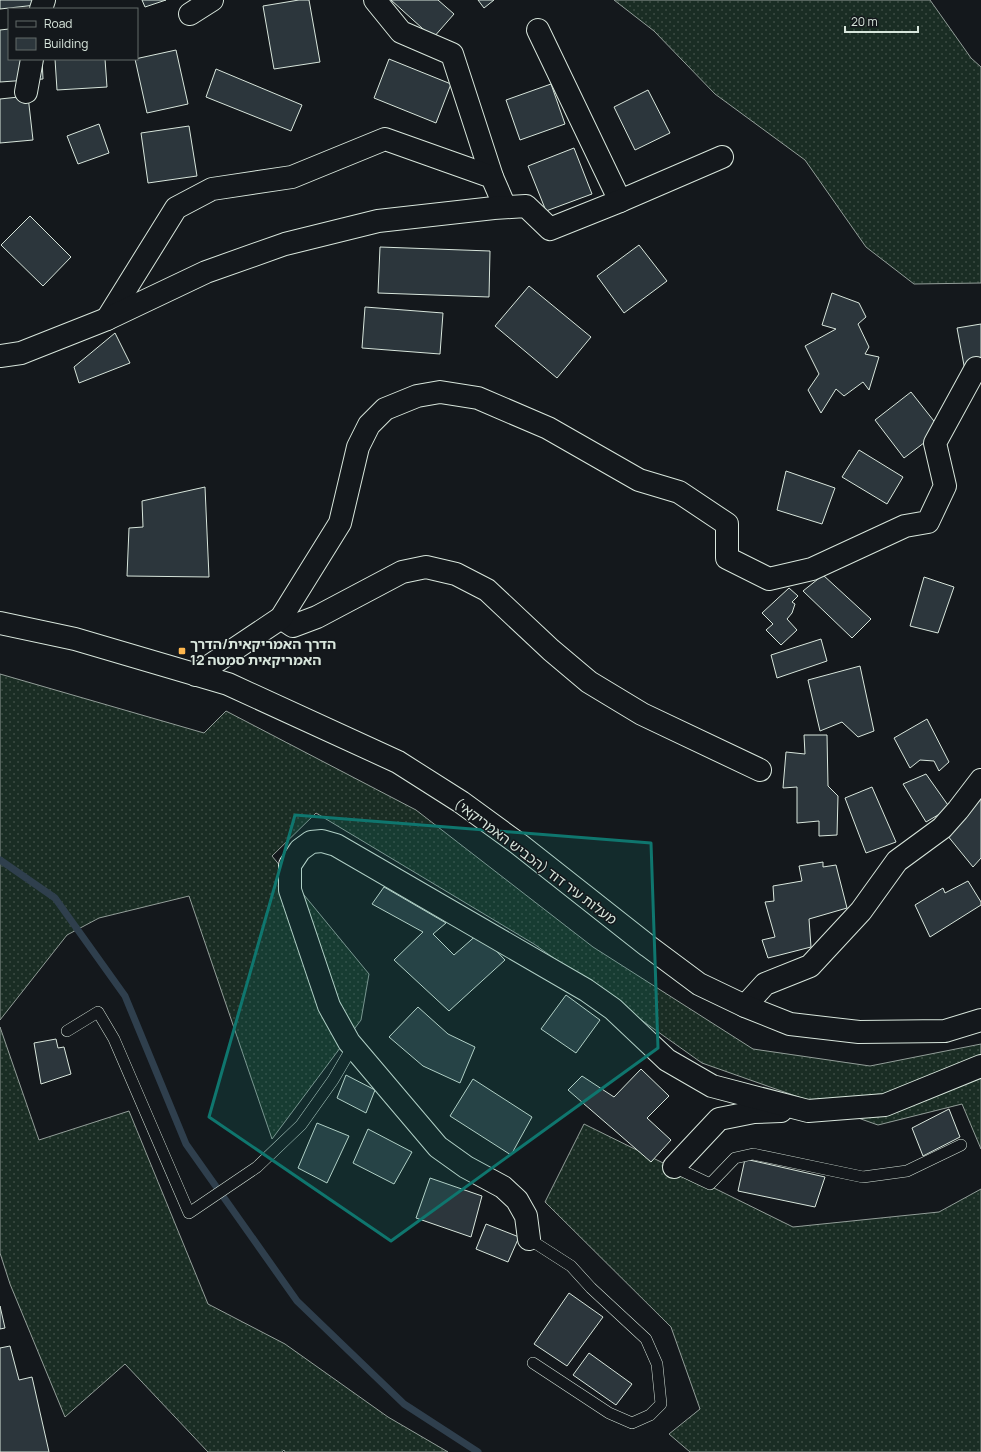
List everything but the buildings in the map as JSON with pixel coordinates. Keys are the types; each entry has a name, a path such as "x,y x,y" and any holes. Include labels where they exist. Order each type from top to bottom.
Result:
{"street":[{"path":"190,14 212,0"},
{"path":"375,0 401,32 452,54 492,177 505,207"},
{"path":"538,30 620,201"},
{"path":"26,92 32,60"},
{"path":"107,319 176,208 212,189 292,177 385,139 492,177"},
{"path":"0,356 21,353 107,319 206,272 285,244 378,221 505,207 526,206 550,229 620,201 722,157"},
{"path":"196,675 281,618 340,523 358,447 369,425 385,409 417,396 440,392 478,398 548,428 639,480 679,492 727,524 727,558 769,579 812,569 905,526 928,522 945,486 935,443 976,368"},
{"path":"281,618 293,626 317,617 402,572 426,567 456,574 487,590 551,650 589,682 642,714 760,770"},
{"name":"מעלות עיר דוד (הכביש האמריקאי)","path":"0,623 75,639 228,684 398,762 461,802 520,845 648,946 699,984 745,1006 790,1024 859,1032 945,1031 981,1020"},
{"path":"745,1006 765,984 810,966 861,911 897,861 942,828 981,780"},
{"path":"529,1239 526,1216 518,1200 503,1187 466,1167 438,1147 353,1046 329,1006 290,890 290,865 300,850 311,842 322,840 336,846 586,990 613,1009 667,1060 712,1086 808,1111"},
{"path":"674,1167 719,1119 754,1112 808,1111 885,1105 981,1066"}],"lane":[{"path":"67,1031 98,1012 114,1040 189,1213 257,1167 301,1125 333,1080 353,1046"},
{"path":"674,1167 710,1184 735,1158 753,1154 863,1177 907,1170 961,1145"},
{"path":"529,1239 571,1266 591,1288 646,1339 657,1364 661,1404 650,1415 632,1423 609,1413 533,1363"}],"highlighted area":[{"path":"295,815 651,843 658,1048 391,1241 209,1117"}],"green space":[{"path":"614,0 930,0 971,58 981,67 981,283 914,284 866,247 805,160 715,94 654,31"},
{"path":"0,674 204,733 226,711 416,810 593,947 753,1049 870,1066 981,1044 981,1149 962,1104 878,1125 702,1063 534,944 316,813 272,856 369,974 361,1020 272,1139 189,896 99,918 67,935 0,1020"},
{"path":"0,1027 39,1140 129,1111 208,1304 285,1344 388,1417 448,1452 285,1452 284,1450 282,1452 208,1452 125,1364 65,1417 10,1284 0,1253"},
{"path":"584,1124 793,1227 939,1212 981,1189 981,1452 690,1452 669,1434 700,1409 671,1327 545,1202"}],"waterway":[{"path":"0,860 55,898 125,996 186,1144 297,1301 404,1404 478,1452"}],"place":[{"name":"הדרך האמריקאית/הדרך האמריקאית סמטה 12","path":"182,651"}]}
